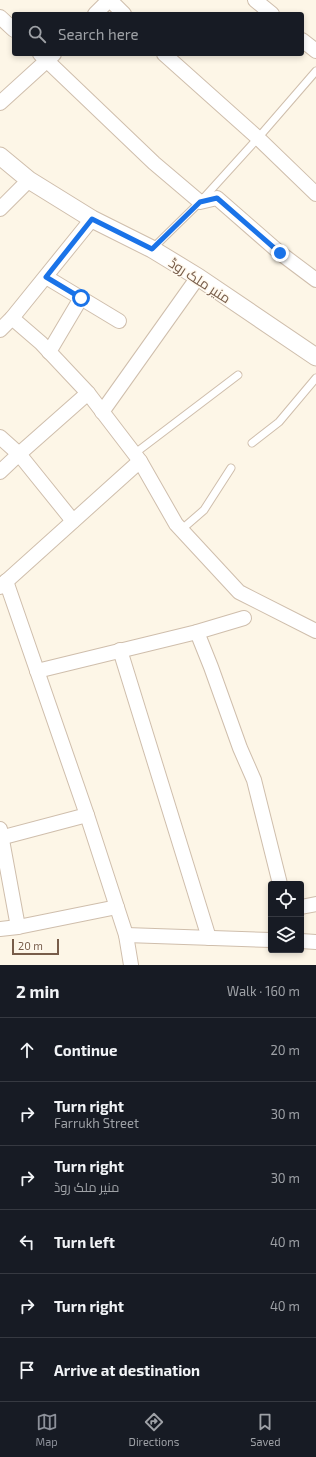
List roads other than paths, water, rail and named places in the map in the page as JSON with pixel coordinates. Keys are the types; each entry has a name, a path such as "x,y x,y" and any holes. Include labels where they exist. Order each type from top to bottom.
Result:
{"street":[{"path":"97,12 110,0 122,12"},
{"path":"255,0 270,12"},
{"path":"0,17 12,28"},
{"path":"304,42 316,51"},
{"path":"0,103 47,56 154,163 200,202 217,198 280,253 316,280"},
{"path":"166,56 258,138 316,194"},
{"name":"منیر ملک روڈ","path":"0,156 29,180 92,219 152,249 198,277 316,357"},
{"path":"0,209 29,180"},
{"path":"0,330 46,277 92,219"},
{"path":"46,277 119,321"},
{"path":"102,412 198,277"},
{"path":"49,352 81,298"},
{"path":"12,318 42,343 88,393 137,458 176,524 240,592 316,631"},
{"path":"0,472 88,393"},
{"path":"0,437 19,454 73,521"},
{"path":"131,965 126,935 87,815 37,671 3,584 73,521 137,458"},
{"path":"37,671 196,632 244,618"},
{"path":"196,632 211,667 240,748 254,780 279,881"},
{"path":"120,650 209,938"},
{"path":"18,927 1,835 87,815"},
{"path":"304,906 316,904"},
{"path":"0,929 18,927 117,907"},
{"path":"126,935 268,940"},
{"path":"304,941 316,942"}],"lane":[{"path":"152,249 200,202 316,71"},
{"path":"137,458 238,374"},
{"path":"252,443 280,422 316,378"},
{"path":"181,530 204,510 231,468"}]}
